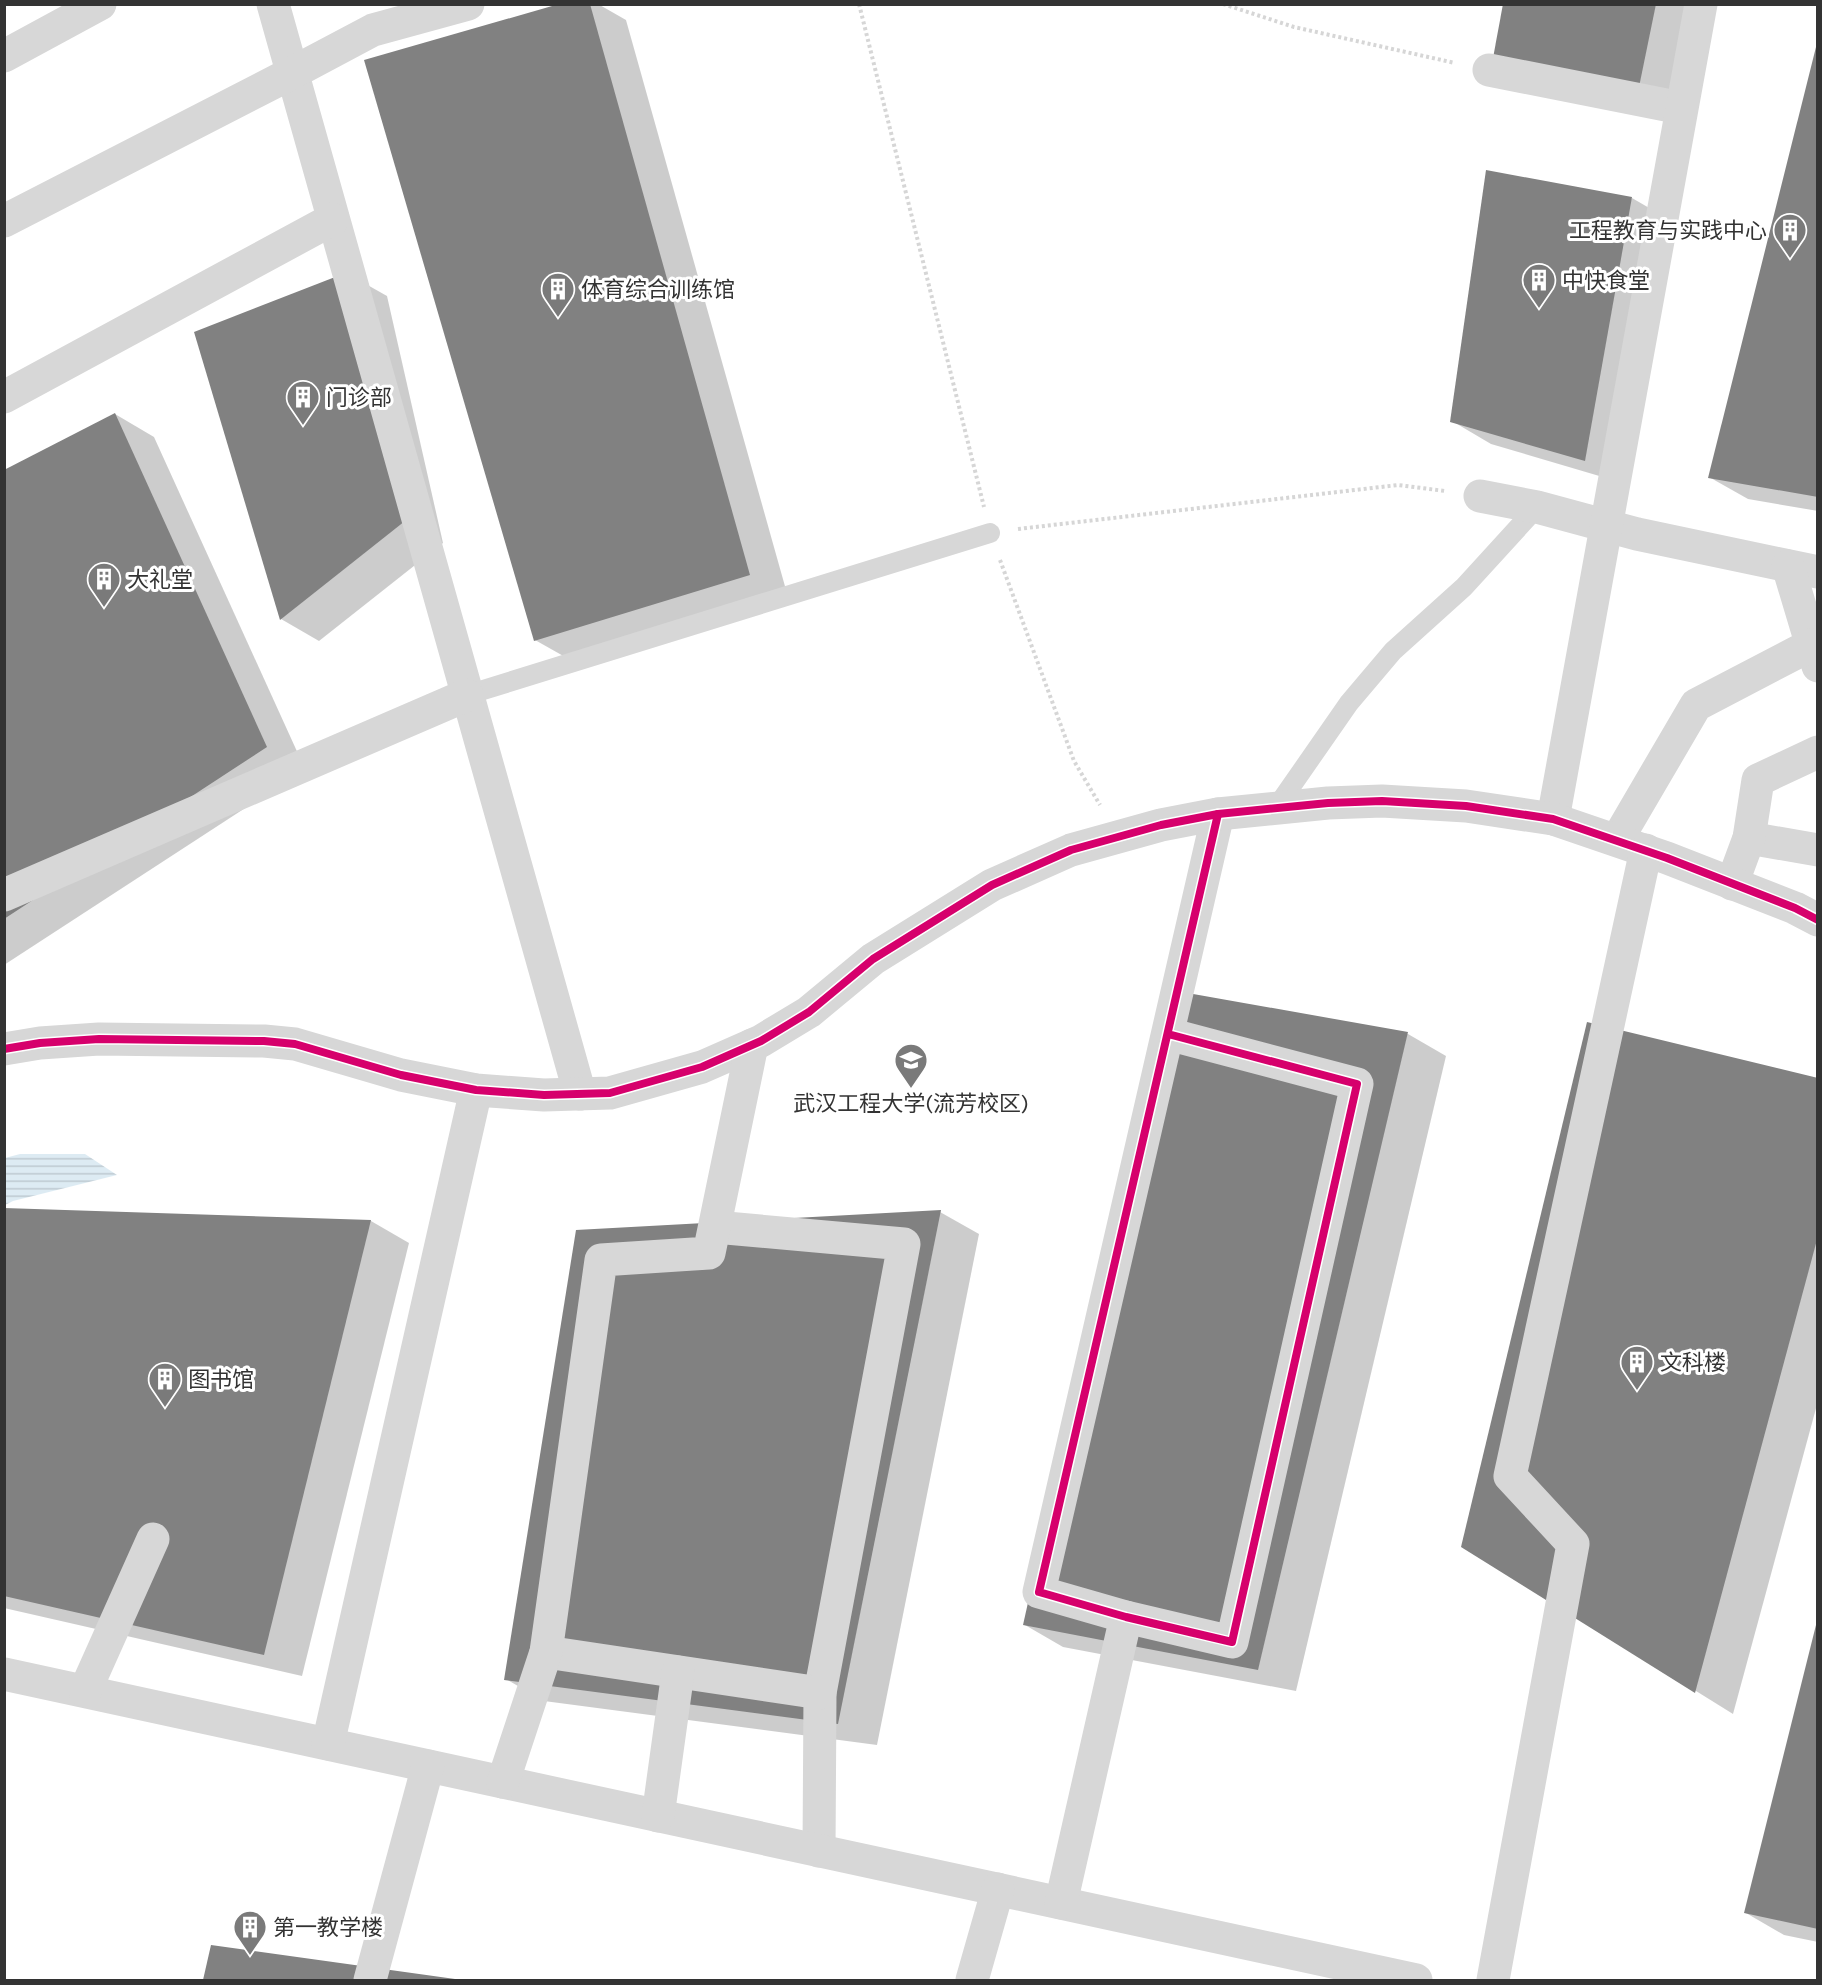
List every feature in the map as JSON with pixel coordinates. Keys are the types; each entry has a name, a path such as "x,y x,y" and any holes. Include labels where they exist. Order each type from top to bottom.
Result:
{"street":[{"path":"4,56 100,4"},
{"path":"273,4 580,1094"},
{"path":"4,221 292,74 373,30 468,4"},
{"path":"1553,819 1701,4"},
{"path":"1490,70 1681,108"},
{"path":"4,397 333,219"},
{"path":"1480,496 1537,507 1606,526 1803,569 1816,654 1696,705 1631,845 1510,1476 1573,1544 1493,1980"},
{"path":"4,895 467,695"},
{"path":"1732,884 1749,838 1758,780 1818,752"},
{"path":"4,1049 40,1043 99,1039 193,1039 295,1044 401,1076 476,1090 544,1095 610,1093 702,1067 752,1045 809,1012 873,958 992,885 1071,849 1161,825 1218,814 1328,803 1382,801 1466,806 1553,819 1631,845 1795,908 1818,920"},
{"path":"1168,1034 1357,1084 1232,1642 1126,1617 1039,1592 1218,814"},
{"path":"1749,838 1818,850"},
{"path":"503,1782 546,1652 601,1260 709,1253 752,1045"},
{"path":"328,1744 476,1090"},
{"path":"715,1227 904,1244 820,1693 819,1851"},
{"path":"84,1691 153,1539"},
{"path":"1061,1904 1126,1617"},
{"path":"546,1652 820,1693"},
{"path":"658,1816 678,1672"},
{"path":"4,1674 1416,1980"},
{"path":"370,1980 428,1766"},
{"path":"972,1980 998,1889"}],"lane":[{"path":"1276,808 1349,703 1393,651 1464,587 1537,507"},
{"path":"467,695 990,532"}],"path":[{"path":"859,4 990,532 1074,761 1118,837"},
{"path":"1223,4 1294,27 1490,70"},
{"path":"990,532 1398,485 1480,496"}],"shaded area":[{"path":"20,1154 85,1154 117,1175 5,1205 5,1158"}],"building":[{"name":"体育综合训练馆","path":"559,4 590,4 750,575 534,641 364,60"},
{"path":"1503,4 1656,4 1639,87 1493,58"},
{"name":"工程教育与实践中心","path":"1818,43 1818,497 1708,478"},
{"name":"中快食堂","path":"1486,170 1632,197 1585,461 1450,422"},
{"name":"门诊部","path":"348,272 405,521 280,620 194,332"},
{"name":"大礼堂","path":"115,413 267,747 4,919 4,470"},
{"path":"1165,989 1408,1032 1258,1670 1023,1625"},
{"name":"文科楼","path":"1587,1022 1818,1078 1818,1236 1695,1693 1461,1547"},
{"name":"图书馆","path":"4,1208 371,1220 264,1655 4,1596"},
{"path":"941,1210 838,1724 504,1680 576,1230"},
{"path":"1818,1621 1818,1929 1744,1913"},
{"name":"第一教学楼","path":"211,1945 455,1979 455,1980 203,1980"}],"cycle path":[{"path":"4,1049 40,1043 99,1039 264,1041 295,1044 401,1075 476,1090 544,1095 610,1093 702,1067 761,1041 809,1012 873,959 992,885 1071,850 1161,825 1218,814 1328,803 1382,801 1466,806 1553,819 1667,858 1795,908 1818,920"},
{"path":"1168,1034 1357,1084 1232,1642 1126,1617 1039,1592 1218,814"}],"place":[{"name":"工程教育与实践中心","path":"1790,259"},
{"name":"中快食堂","path":"1539,309"},
{"name":"体育综合训练馆","path":"558,318"},
{"name":"门诊部","path":"303,426"},
{"name":"大礼堂","path":"104,608"},
{"name":"武汉工程大学(流芳校区)","path":"911,1089"},
{"name":"文科楼","path":"1637,1391"},
{"name":"图书馆","path":"165,1408"},
{"name":"第一教学楼","path":"250,1956"}]}
